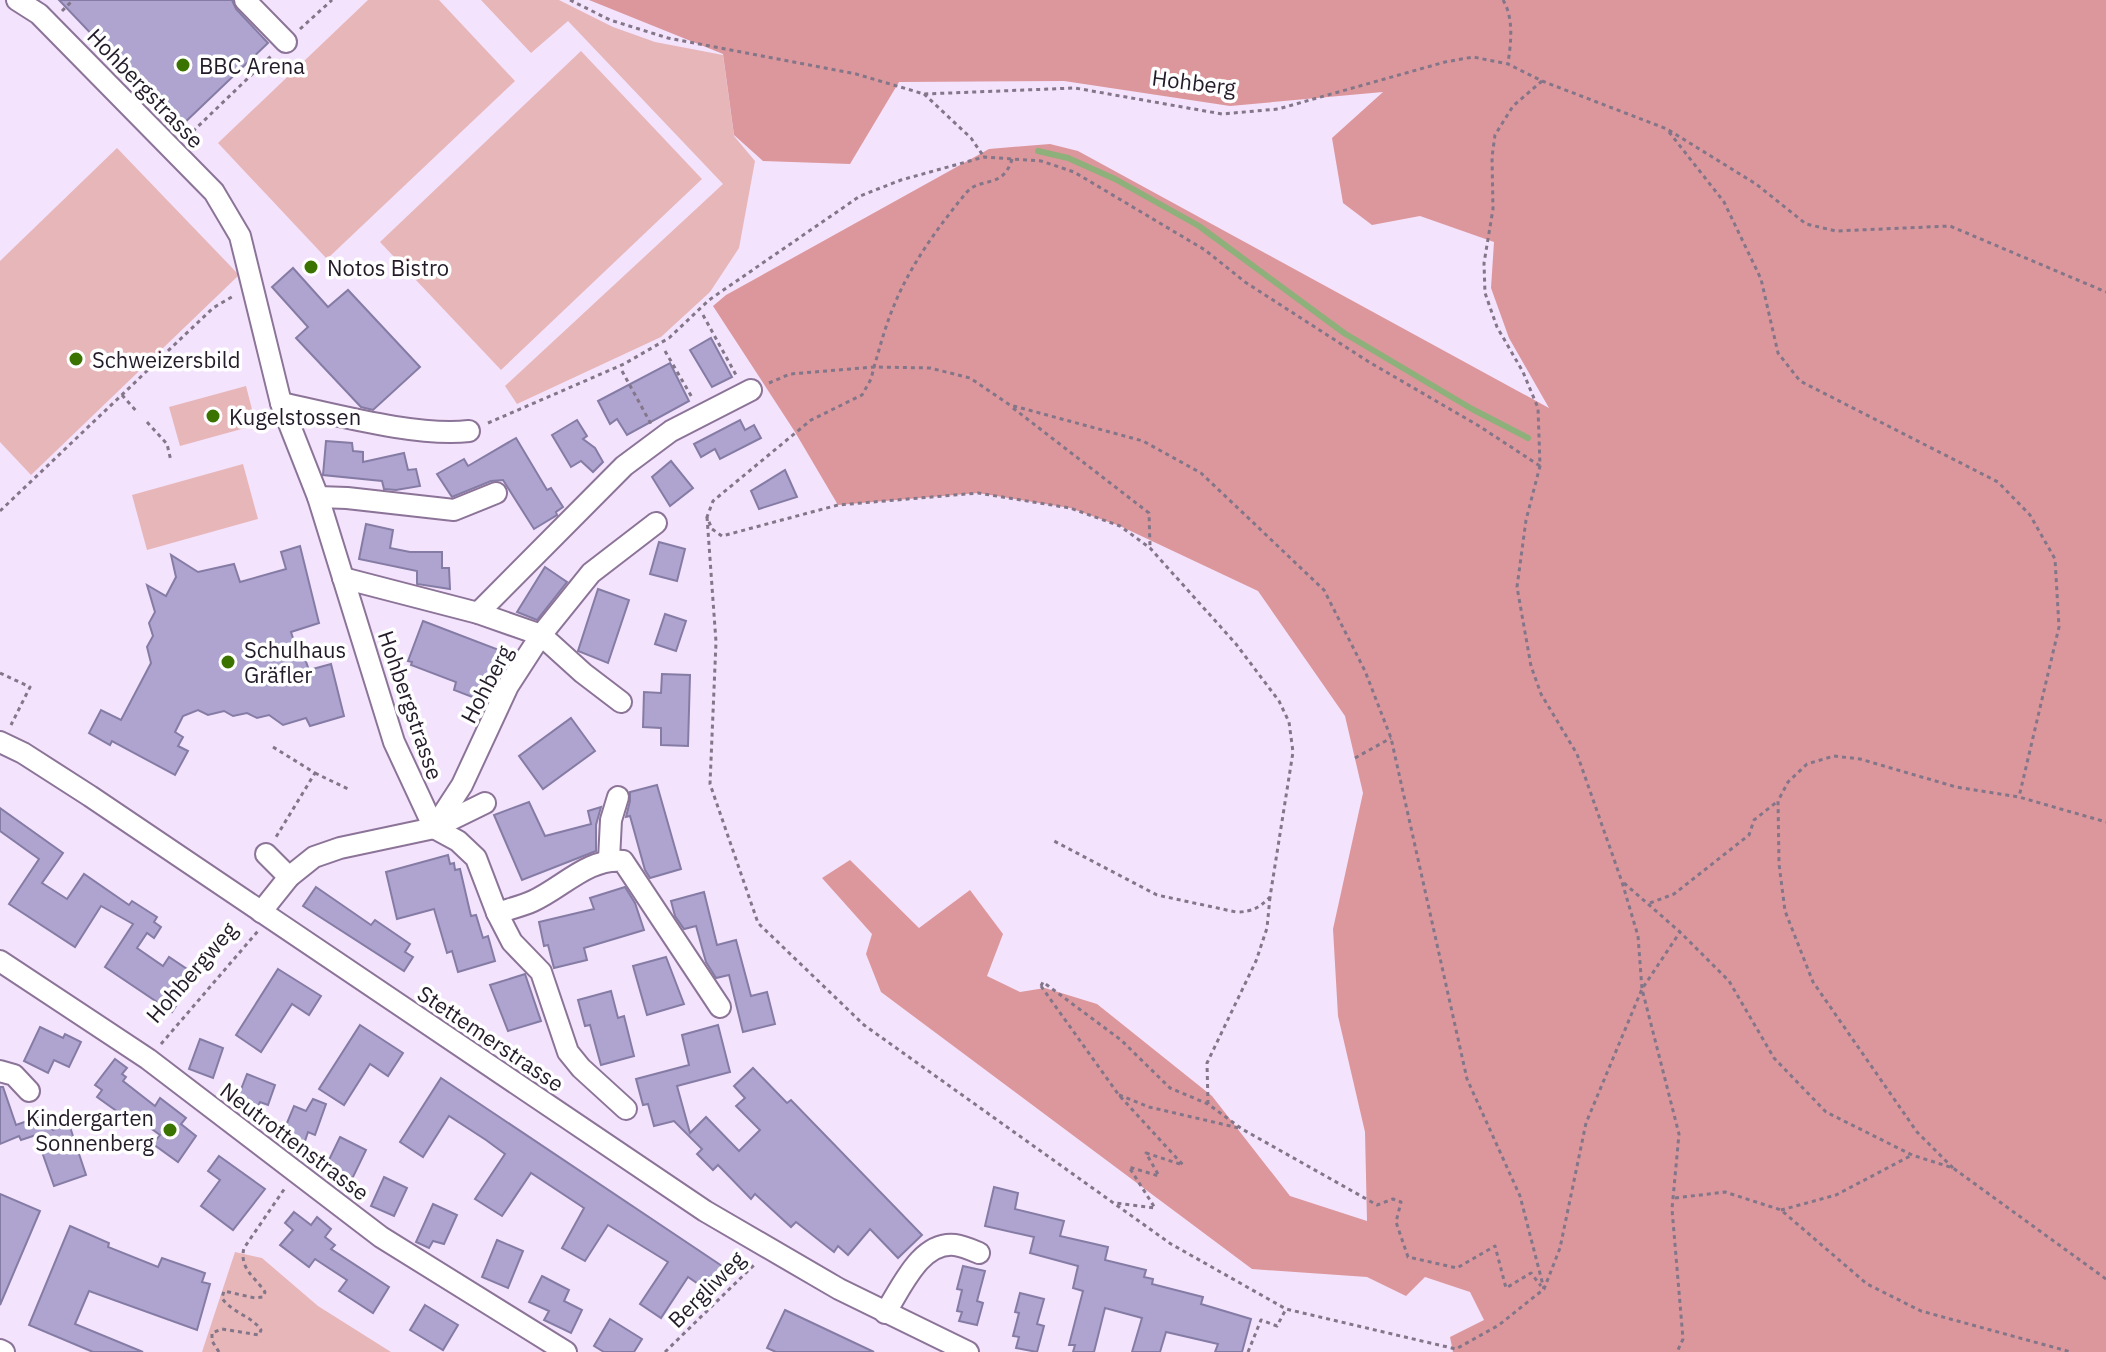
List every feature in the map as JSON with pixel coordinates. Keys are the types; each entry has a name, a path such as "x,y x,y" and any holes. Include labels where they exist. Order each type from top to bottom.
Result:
{"street":[{"name":"Hohbergstrasse","path":"17,0 39,14 214,192 240,236 281,403 318,497 394,742 434,828"},
{"path":"245,0 286,42"},
{"path":"478,613 624,466 671,431 751,390"},
{"path":"281,403 369,421 450,433 469,431"},
{"path":"318,497 454,510 496,493"},
{"name":"Hohberg","path":"434,828 462,785 508,686 541,635 591,573 656,523"},
{"name":"Hohberg","path":"343,578 478,613 541,635 621,702"},
{"name":"Stettemerstrasse","path":"1,742 90,796 705,1211 885,1313 968,1352"},
{"path":"609,859 611,820 618,797"},
{"path":"261,912 289,877 314,857 340,848 434,828 485,803"},
{"path":"434,828 458,841 476,858 512,942 541,972 568,1052 626,1109"},
{"path":"266,854 289,877"},
{"path":"497,913 535,900 563,881 609,859 623,861 720,1007"},
{"name":"Neutrottenstrasse","path":"4,966 148,1059 381,1237 566,1352"},
{"path":"0,1071 14,1075 29,1091"},
{"path":"885,1313 929,1251 954,1245 979,1253"}],"path":[{"path":"62,11 73,0"},
{"path":"173,151 332,0"},
{"name":"Hohberg","path":"570,0 610,20 668,38 856,74 924,94 1075,88 1222,114 1278,109 1473,57 1508,64 1542,81 1667,129 1756,184 1806,224 1836,231 1950,226 2106,292"},
{"path":"1503,0 1508,7"},
{"path":"1508,64 1510,0"},
{"path":"1542,81 1513,106 1495,135 1492,157 1493,209 1484,263 1485,293 1497,327 1523,372 1538,408 1540,466 1526,520 1517,587 1531,666 1541,694 1577,754 1622,882 1638,936 1642,989 1679,1134 1672,1209 1683,1339 1677,1352"},
{"name":"Hohberg","path":"924,94 971,138 984,157"},
{"path":"1667,129 1724,202 1761,279 1778,353 1800,381 1998,482 2030,515 2055,559 2059,627 2019,797"},
{"path":"469,431 624,364 669,338 709,300 860,196 901,180 984,157 1041,161 1074,172 1205,250 1245,282 1369,362 1479,426 1540,466"},
{"path":"1012,159 1009,170 996,181 969,189 915,263 893,307 871,379 862,395 811,420 713,501 707,517 716,642 710,784 758,923 864,1025 1171,1244 1286,1309 1455,1350 1499,1325 1544,1289 1560,1248 1586,1123 1642,989 1680,932"},
{"path":"0,511 213,308 236,295 254,292"},
{"path":"703,315 735,375"},
{"path":"665,351 700,410"},
{"path":"751,390 790,374 874,367 930,368 970,378 1010,405 1149,513 1150,548"},
{"path":"622,371 657,435"},
{"path":"122,395 138,413"},
{"path":"1010,405 1143,441 1201,473 1324,590 1365,671 1391,738 1467,1079 1520,1196 1544,1289"},
{"path":"147,422 167,444 171,461"},
{"path":"707,517 712,529 722,536 838,505 978,493 1070,508 1120,526 1150,548 1236,644 1279,701 1289,722 1293,752 1267,928 1256,961 1207,1063 1208,1104"},
{"path":"0,673 30,687 1,742"},
{"path":"1355,758 1391,738"},
{"path":"273,747 348,789"},
{"path":"1648,904 1674,894 1749,835 1754,820 1778,801 1788,782 1807,764 1834,756 1860,759 1956,787 2019,797 2106,822"},
{"path":"266,854 315,773"},
{"path":"1778,801 1779,864 1785,911 1813,982 1917,1132 1953,1168 2106,1279"},
{"path":"1054,841 1157,895 1236,912 1259,908 1270,897"},
{"path":"1622,882 1680,932 1729,981 1774,1058 1826,1112 1912,1155 1953,1168"},
{"name":"Hohbergweg","path":"148,1059 258,931 261,912"},
{"path":"1112,1202 1155,1208 1129,1167 1159,1176 1146,1153 1183,1165 1118,1094 1041,986 1043,982 1121,1040 1170,1088 1208,1104 1242,1129 1377,1205 1393,1199 1401,1202 1396,1222 1408,1257 1457,1268 1495,1246 1506,1288 1531,1273 1544,1289"},
{"path":"1118,1094 1149,1107 1242,1129"},
{"path":"1781,1210 1836,1195 1912,1155"},
{"path":"219,1352 212,1341 212,1333 222,1329 259,1335 261,1330 257,1324 225,1304 222,1298 224,1291 263,1297 265,1292 241,1259 244,1248 296,1172"},
{"path":"1675,1198 1725,1192 1781,1210 1867,1284 1921,1311 2071,1352"},
{"name":"Bergliweg","path":"665,1352 769,1250"},
{"path":"1248,1352 1261,1320 1277,1326 1286,1309"}],"shaded area":[{"path":"368,0 439,0 515,81 327,259 218,143"},
{"path":"481,0 559,0 613,27 655,42 723,55 734,136 755,161 739,248 710,292 661,337 517,404 505,386 723,184 568,21 531,53"},
{"path":"589,0 2106,0 2106,1352 1453,1352 1450,1337 1484,1320 1470,1292 1425,1277 1406,1296 1367,1277 1252,1269 881,992 866,954 872,934 822,878 850,860 919,928 970,890 1003,934 987,976 1020,992 1045,988 1097,1004 1212,1096 1290,1196 1367,1221 1365,1132 1338,1016 1333,929 1363,793 1345,716 1258,591 1120,526 1070,508 978,493 838,505 795,432 713,306 726,295 989,149 1050,144 1078,151 1549,408 1509,338 1491,288 1494,242 1420,216 1372,225 1343,203 1332,138 1383,92 1230,106 1064,81 899,82 850,164 763,161 734,135 723,54"},
{"path":"581,51 702,179 501,370 380,242"},
{"name":"Schweizersbild","path":"117,148 239,275 31,475 0,442 0,261"},
{"name":"Kugelstossen","path":"246,386 256,425 180,446 169,407"},
{"path":"243,464 258,519 147,550 132,495"},
{"path":"235,1252 262,1258 318,1306 391,1352 202,1352"}],"building":[{"name":"BBC Arena","path":"59,0 232,0 236,9 268,43 180,127"},
{"path":"293,268 328,307 348,290 420,367 373,410 361,407 296,338 308,327 272,287"},
{"path":"711,338 732,377 712,387 690,350"},
{"path":"670,363 689,401 627,435 617,419 610,424 598,401"},
{"path":"577,420 587,436 583,439 595,448 603,462 593,472 581,461 571,467 552,435"},
{"path":"740,420 745,430 754,425 761,438 720,459 715,449 701,457 694,444"},
{"path":"516,438 547,490 551,488 563,507 556,512 557,515 534,529 503,480 491,481 452,497 437,474 464,459 468,466"},
{"path":"326,441 352,443 353,451 363,452 363,462 404,453 408,470 416,469 420,486 384,489 382,481 323,475"},
{"path":"671,461 693,488 670,506 652,477"},
{"path":"785,470 797,497 759,509 751,491"},
{"path":"366,524 393,530 390,548 410,552 442,552 442,568 449,568 450,589 417,584 417,571 359,559"},
{"path":"659,542 685,549 677,581 650,574"},
{"name":"Schulhaus Gräfler","path":"300,546 319,623 291,632 300,660 305,659 309,670 331,664 344,716 310,726 306,718 283,725 269,715 257,718 247,713 233,716 224,711 208,715 198,710 183,716 175,732 183,737 178,746 188,751 175,775 112,741 110,745 89,733 101,710 121,720 151,663 147,647 153,636 149,623 155,612 147,585 166,596 176,577 171,555 198,572 234,564 240,582 286,569 281,552"},
{"path":"545,567 567,582 537,620 517,612"},
{"path":"598,589 629,600 608,663 578,651"},
{"path":"665,614 686,621 676,651 655,644"},
{"path":"423,621 499,650 480,700 454,690 456,682 411,665 412,662 408,661"},
{"path":"662,674 690,675 688,746 661,745 661,728 643,727 644,692 661,693"},
{"path":"571,718 595,751 543,789 519,756"},
{"path":"657,785 681,869 650,878 630,816 626,817 630,792"},
{"path":"529,802 545,836 591,824 588,811 601,807 596,825 596,851 522,880 494,815"},
{"path":"0,808 63,853 42,883 67,899 84,874 129,905 132,901 157,917 154,922 161,927 154,938 147,933 137,948 163,966 169,957 196,975 172,1012 105,967 133,924 101,906 75,947 9,904 39,859 0,831"},
{"path":"448,855 455,870 460,869 471,916 476,915 483,938 488,936 495,961 458,972 452,951 447,953 434,909 397,919 386,872"},
{"path":"316,887 371,925 375,920 410,944 405,952 413,957 404,971 303,906"},
{"path":"625,887 635,903 644,930 584,948 587,960 554,968 548,945 544,946 539,922 594,909 590,898"},
{"path":"704,892 717,945 736,940 751,996 767,992 775,1024 743,1032 729,975 716,978 706,962 696,926 684,929 675,916 671,901"},
{"path":"666,957 684,1004 647,1015 633,966"},
{"path":"278,969 321,996 309,1015 292,1004 261,1052 236,1035"},
{"path":"525,974 541,1021 508,1031 490,985"},
{"path":"611,991 618,1018 624,1016 634,1056 601,1065 590,1025 585,1026 578,1000"},
{"path":"360,1025 403,1053 388,1076 370,1064 344,1105 319,1089"},
{"path":"718,1025 730,1072 677,1086 690,1133 706,1117 739,1151 760,1130 736,1106 745,1098 734,1086 753,1068 787,1103 791,1100 922,1235 898,1258 870,1229 848,1255 838,1246 834,1252 796,1222 791,1227 755,1194 751,1199 718,1165 713,1170 697,1154 702,1149 674,1121 654,1126 648,1104 643,1105 636,1079 689,1065 682,1035"},
{"path":"40,1027 63,1038 65,1034 81,1042 69,1067 54,1060 48,1073 24,1061"},
{"path":"200,1039 223,1048 213,1078 189,1069"},
{"path":"115,1059 127,1068 122,1074 126,1077 123,1081 155,1106 160,1098 186,1118 181,1124 196,1136 178,1162 153,1144 160,1135 128,1112 125,1117 97,1097 102,1090 95,1085"},
{"path":"247,1074 275,1085 268,1105 260,1102 255,1113 235,1105"},
{"path":"441,1078 722,1266 707,1290 688,1277 661,1318 640,1304 668,1262 608,1225 585,1261 562,1248 584,1208 531,1173 502,1216 475,1199 505,1154 449,1116 423,1157 400,1142"},
{"path":"0,1087 3,1087 16,1125 47,1114 53,1130 69,1124 86,1175 54,1186 36,1135 21,1140 19,1136 0,1144"},
{"path":"313,1099 326,1104 315,1135 308,1132 304,1144 282,1135 294,1106 306,1111"},
{"path":"340,1137 366,1150 352,1179 326,1166"},
{"path":"219,1156 265,1189 233,1230 201,1206 220,1180 208,1171"},
{"path":"384,1177 407,1188 394,1216 371,1206"},
{"path":"994,1187 1018,1193 1015,1209 1064,1221 1060,1236 1108,1247 1105,1260 1146,1270 1144,1277 1153,1279 1152,1284 1203,1297 1201,1304 1251,1319 1242,1352 1215,1352 1218,1344 1166,1332 1160,1352 1132,1352 1142,1318 1105,1308 1094,1352 1073,1352 1075,1345 1069,1345 1083,1291 1073,1288 1078,1266 1030,1253 1034,1237 985,1226"},
{"path":"0,1194 40,1211 0,1305"},
{"path":"433,1204 457,1215 444,1244 433,1241 429,1248 416,1242"},
{"path":"294,1212 311,1225 317,1217 331,1229 325,1237 335,1245 331,1249 389,1287 373,1313 339,1291 347,1280 315,1259 309,1267 280,1245 293,1230 285,1223"},
{"path":"70,1226 109,1243 108,1247 158,1267 162,1258 205,1273 202,1282 210,1284 197,1330 89,1291 75,1324 143,1352 93,1352 29,1325"},
{"path":"497,1240 523,1251 508,1288 482,1277"},
{"path":"963,1266 985,1271 977,1301 983,1303 977,1325 959,1321 962,1312 957,1311 962,1290 957,1289"},
{"path":"542,1276 569,1290 564,1301 582,1310 571,1333 544,1320 549,1311 529,1302"},
{"path":"1020,1293 1044,1299 1037,1324 1044,1326 1037,1352 1016,1348 1019,1337 1013,1336"},
{"path":"425,1305 458,1325 443,1350 410,1330"},
{"path":"785,1310 874,1352 776,1352 767,1348"},
{"path":"610,1319 642,1339 634,1352 604,1352 594,1346"}],"waterway":[{"path":"1038,151 1068,158 1115,179 1199,226 1344,333 1472,409 1528,438"}],"place":[{"name":"BBC Arena","path":"183,65"},
{"name":"Notos Bistro","path":"311,267"},
{"name":"Schweizersbild","path":"76,359"},
{"name":"Kugelstossen","path":"213,416"},
{"name":"Schulhaus Gräfler","path":"228,662"},
{"name":"Kindergarten Sonnenberg","path":"170,1130"}]}
